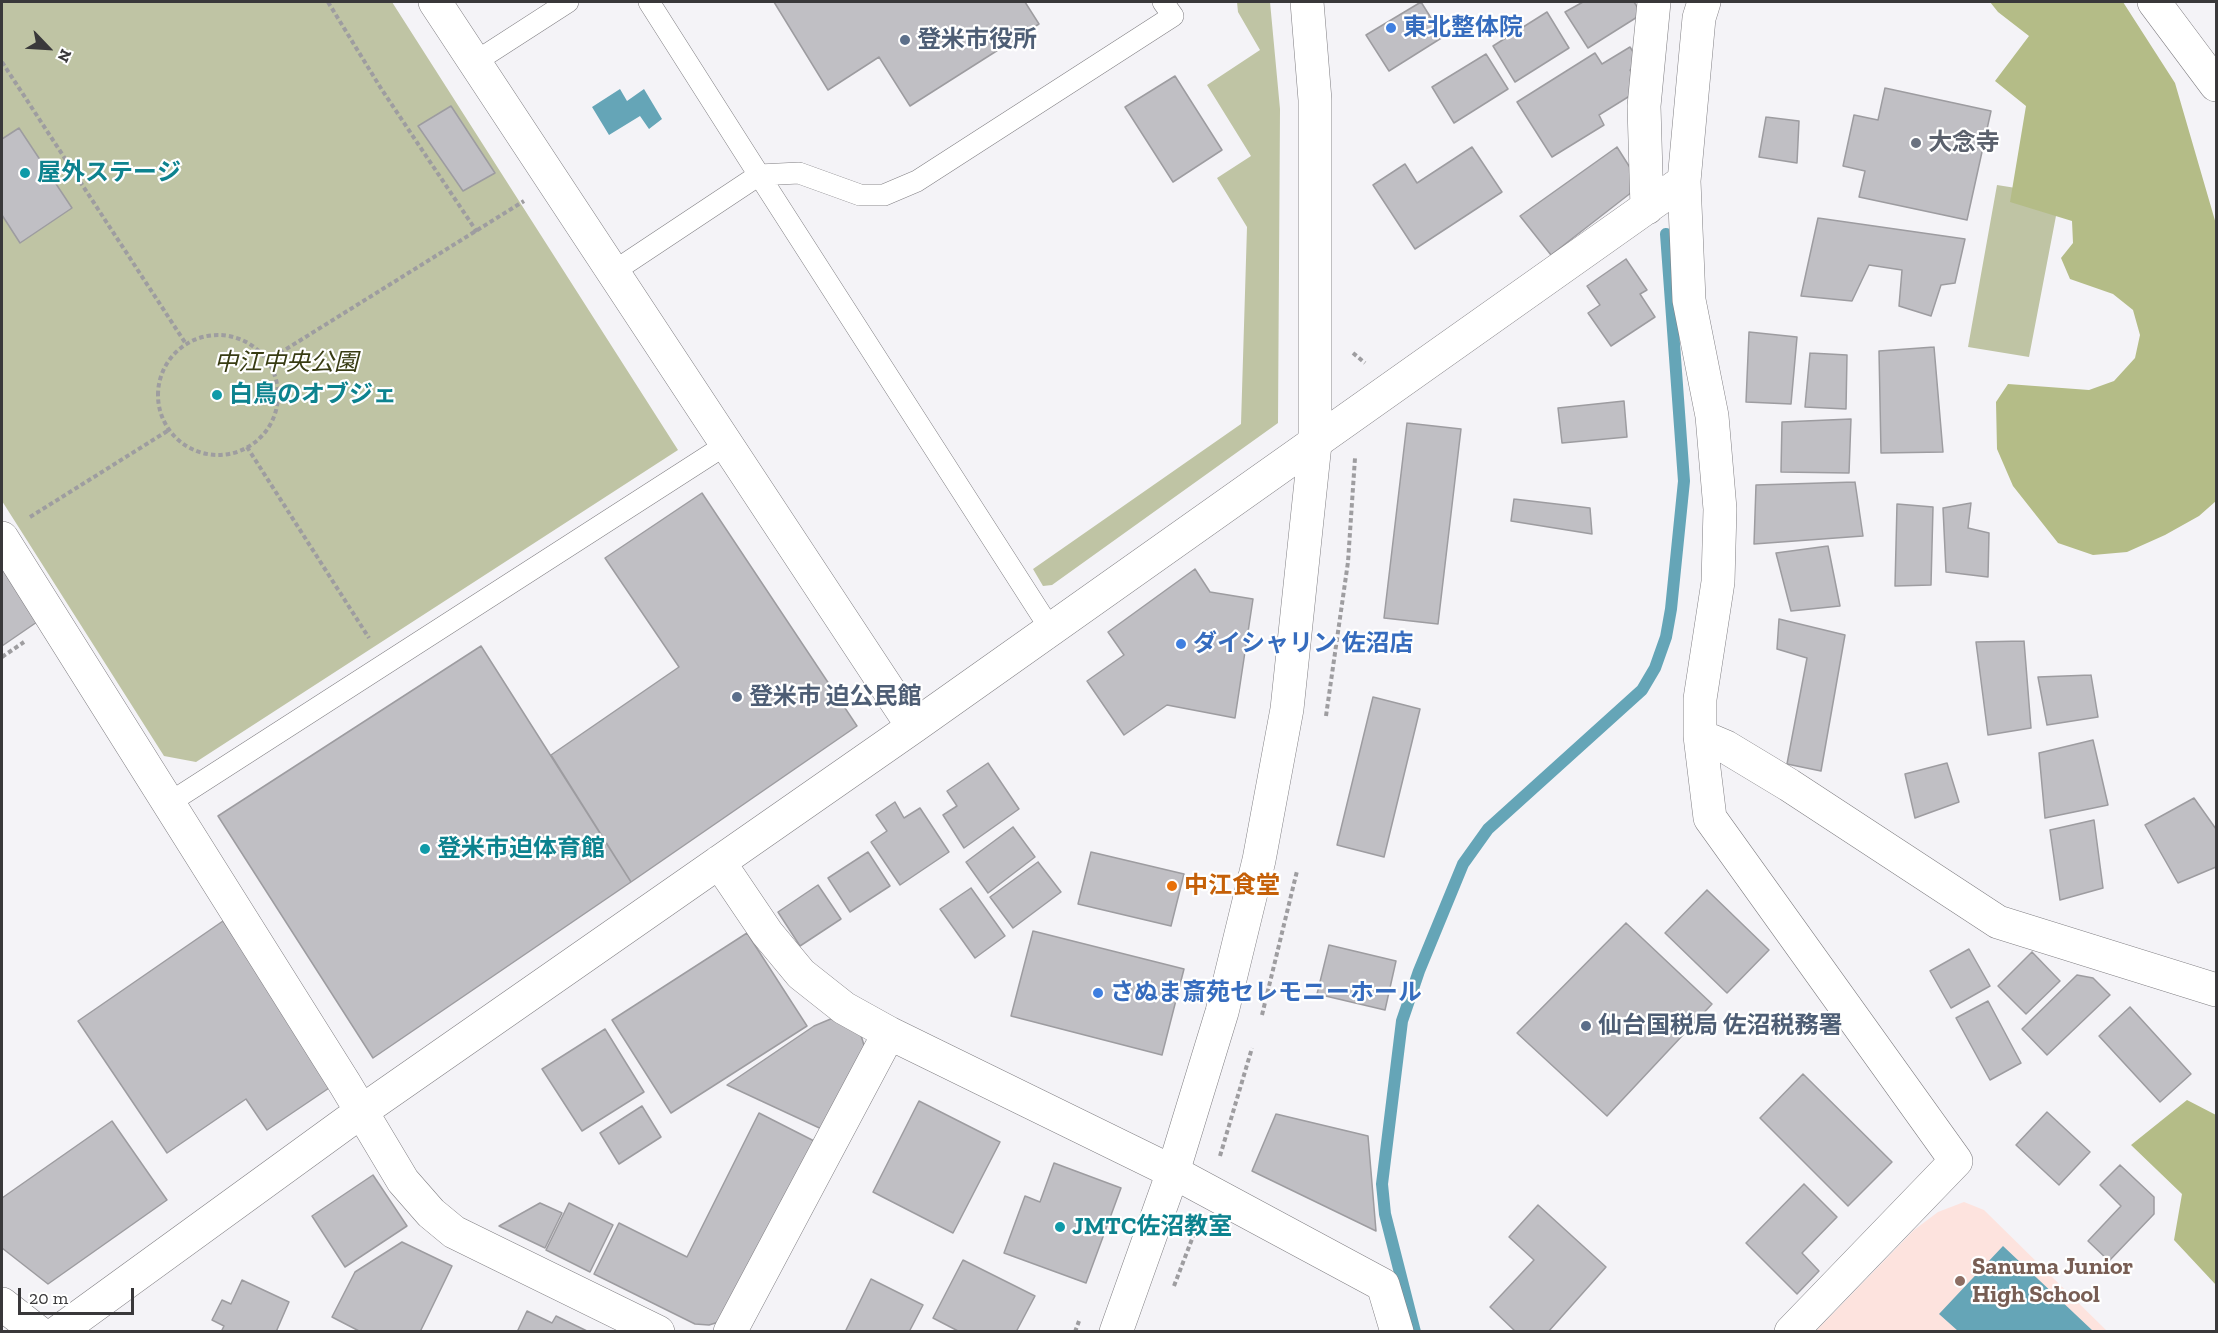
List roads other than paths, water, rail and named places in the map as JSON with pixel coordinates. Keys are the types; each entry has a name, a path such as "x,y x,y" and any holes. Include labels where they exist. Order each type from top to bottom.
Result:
{"street":[{"path":"435,2 914,727"},
{"path":"1116,1332 1173,1172 1222,1012 1259,860 1287,709 1315,444 1315,100 1307,2"},
{"path":"1647,208 1644,106 1654,2"},
{"path":"1704,2 1699,18 1684,181 1689,300 1712,416 1720,509 1718,582 1700,699 1700,736 1710,818 1956,1161 1791,1332"},
{"path":"2154,2 2217,85"},
{"path":"58,1332 362,1111 914,727 1684,181"},
{"path":"11,530 169,803 362,1111 403,1181 431,1213 454,1232 658,1332"},
{"path":"1700,736 1726,747 1789,784 1998,922 2217,990"},
{"path":"719,862 767,933 801,974 844,1008 889,1033 1173,1172 1383,1285 1397,1332"},
{"path":"730,1332 889,1033"},
{"path":"2,1304 38,1332"}],"lane":[{"path":"475,62 568,2"},
{"path":"649,2 1051,630"},
{"path":"613,272 759,175 799,173 860,195 884,195 903,188 1173,16 1163,2"},
{"path":"169,803 727,444"}],"water":[{"path":"620,89 627,101 644,89 662,119 649,129 640,116 609,135 592,107"},
{"path":"2003,1246 2093,1331 1958,1331 1939,1314"}],"waterway":[{"path":"1415,1332 1385,1214 1382,1184 1402,1021 1419,971 1463,864 1488,829 1642,690 1655,668 1666,637 1684,481 1666,234"}],"place":[{"name":"東北整体院","path":"1391,28"},
{"name":"登米市役所","path":"905,40"},
{"name":"大念寺","path":"1916,143"},
{"name":"屋外ステージ","path":"25,173"},
{"name":"白鳥のオブジェ","path":"217,395"},
{"name":"ダイシャリン 佐沼店","path":"1181,644"},
{"name":"登米市 迫公民館","path":"737,697"},
{"name":"登米市迫体育館","path":"425,849"},
{"name":"中江食堂","path":"1172,886"},
{"name":"さぬま斎苑セレモニーホール","path":"1098,993"},
{"name":"仙台国税局 佐沼税務署","path":"1586,1026"},
{"name":"JMTC佐沼教室","path":"1060,1227"},
{"name":"Sanuma Junior High School","path":"1960,1281"}],"park label":[{"name":"中江中央公園","path":"286,363"}]}
